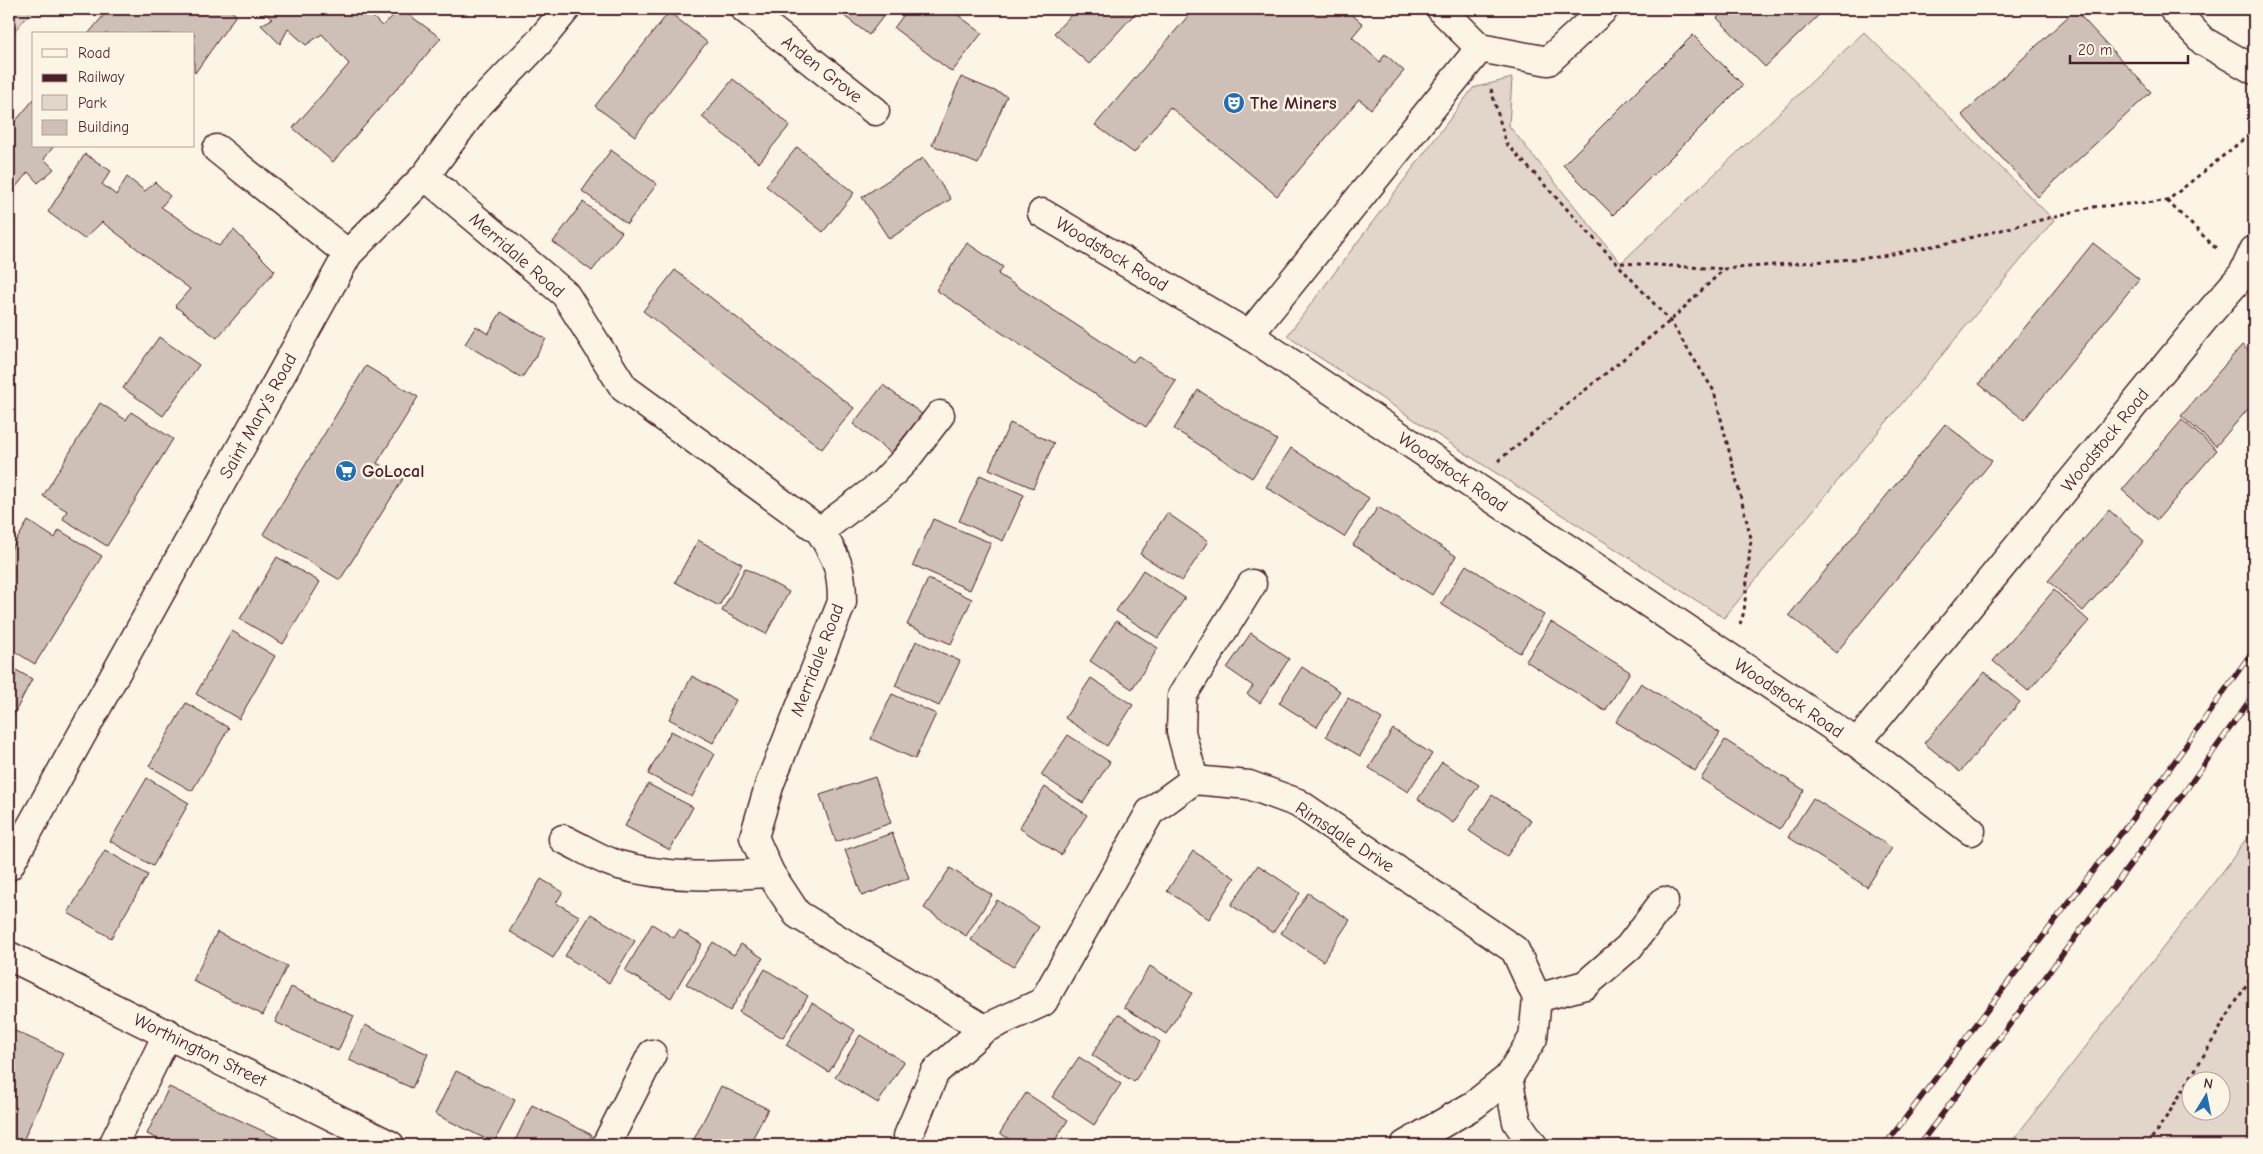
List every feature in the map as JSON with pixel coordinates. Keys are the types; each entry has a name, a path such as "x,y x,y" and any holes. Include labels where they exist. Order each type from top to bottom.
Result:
{"street":[{"name":"Saint Mary's Road","path":"9,866 348,254 425,176 477,106 539,42 566,9"},
{"name":"Arden Grove","path":"745,9 875,111"},
{"path":"1441,9 1480,48 1548,62 1604,9"},
{"path":"2173,9 2203,40 2254,70"},
{"path":"1249,335 1480,48"},
{"path":"217,149 348,254"},
{"name":"Merridale Road","path":"425,176 565,294 624,388 820,531 837,559 842,578 842,602 770,783 754,837 770,873 797,914 984,1029"},
{"name":"Woodstock Road","path":"1042,212 1249,335 1857,744 1971,832"},
{"name":"Woodstock Road","path":"1857,744 2198,326 2243,274 2254,250"},
{"path":"820,531 882,484 906,459 940,415"},
{"path":"910,1145 908,1136 935,1072 984,1029 1043,1002 1150,812 1194,780 1182,732 1182,696 1252,584"},
{"name":"Rimsdale Drive","path":"1194,780 1249,785 1298,803 1515,950 1537,998"},
{"path":"563,839 618,865 668,874 717,877 770,873"},
{"path":"1405,1145 1474,1105 1508,1078 1533,1038 1537,998 1585,985 1629,948 1664,901"},
{"name":"Worthington Street","path":"9,956 168,1033 390,1145"},
{"path":"113,1145 168,1033"},
{"path":"606,1145 652,1054"},
{"path":"1508,1078 1517,1122 1533,1145"}],"path":[{"path":"1480,48 1506,143 1670,321 1714,392 1751,538 1744,612 1731,659"},
{"path":"1621,263 1724,269 1877,257 1953,242 2092,207 2167,201 2254,131"},
{"path":"2167,201 2243,274"},
{"path":"1470,484 1670,321 1724,269"},
{"path":"2148,1145 2254,972"}],"green space":[{"path":"9,9 33,9 9,38"},
{"path":"1864,32 2054,220 1724,618 1474,459 1287,336 1473,88 1512,78 1509,126 1621,263"},
{"path":"2254,827 2254,1145 2009,1145 2230,862"}],"building":[{"path":"109,9 229,9 236,15 195,73 195,32 90,32"},
{"path":"260,9 365,9 382,26 401,9 441,38 333,162 293,128 349,64 322,34 306,45 288,29 280,44 261,25 272,19"},
{"path":"835,9 889,9 869,35"},
{"path":"908,9 950,9 982,33 952,72 894,28"},
{"path":"1077,9 1139,9 1089,64 1054,33"},
{"name":"The Miners","path":"1194,9 1345,9 1363,24 1352,37 1380,62 1385,54 1404,71 1371,109 1359,99 1277,196 1170,107 1134,153 1095,125"},
{"path":"1726,9 1825,9 1765,67 1717,18"},
{"path":"2075,10 2151,92 2038,197 1962,115"},
{"path":"669,12 707,42 635,136 595,106"},
{"path":"1693,35 1743,85 1613,215 1563,165"},
{"path":"961,77 1007,96 978,164 932,145"},
{"path":"733,79 790,125 759,163 702,117"},
{"path":"32,101 32,148 52,148 44,159 54,169 38,183 28,172 11,193 9,191 9,129"},
{"path":"797,147 854,193 823,232 766,186"},
{"path":"611,150 657,184 627,224 582,191"},
{"path":"85,154 111,171 102,184 116,195 127,177 145,191 155,182 170,196 161,207 219,246 234,230 275,271 217,338 175,306 190,289 102,222 84,239 48,212"},
{"path":"923,158 951,199 889,239 862,197"},
{"path":"583,202 622,232 592,271 553,242"},
{"path":"967,243 1003,267 998,274 1133,362 1138,356 1176,381 1146,427 936,290"},
{"path":"2093,243 2139,279 2024,420 1979,384"},
{"path":"675,270 854,408 822,449 643,311"},
{"path":"501,312 546,339 522,378 465,344 476,326 488,334"},
{"path":"159,337 199,365 163,416 123,388"},
{"path":"2242,345 2254,356 2254,402 2216,446 2181,416"},
{"name":"GoLocal","path":"366,366 418,397 377,463 403,479 340,580 263,534"},
{"path":"883,385 922,414 891,453 853,424"},
{"path":"1198,390 1277,440 1252,478 1174,429"},
{"path":"100,403 126,420 131,412 173,439 107,546 63,519 67,511 43,496"},
{"path":"2182,420 2217,450 2157,520 2122,490"},
{"path":"1010,423 1054,443 1033,488 989,469"},
{"path":"1945,424 1992,461 1836,653 1789,615"},
{"path":"1291,448 1369,498 1344,537 1266,487"},
{"path":"980,475 1024,495 1003,541 959,521"},
{"path":"1378,507 1456,556 1432,595 1353,545"},
{"path":"2109,510 2144,541 2083,611 2048,581"},
{"path":"1167,513 1208,541 1182,581 1140,554"},
{"path":"933,519 991,543 970,590 913,565"},
{"path":"28,521 55,538 59,530 102,556 35,664 9,648 9,553"},
{"path":"698,540 742,564 719,606 675,582"},
{"path":"277,557 320,582 283,644 240,619"},
{"path":"1466,565 1544,615 1520,653 1441,604"},
{"path":"745,568 789,592 766,634 722,611"},
{"path":"1143,570 1185,598 1158,638 1116,611"},
{"path":"928,579 972,599 951,644 907,625"},
{"path":"2054,590 2089,621 2028,691 1993,661"},
{"path":"1116,621 1158,648 1132,689 1090,661"},
{"path":"1551,622 1630,672 1605,711 1526,661"},
{"path":"232,631 275,656 239,719 196,694"},
{"path":"1251,633 1289,659 1260,703 1247,694 1253,686 1227,668"},
{"path":"916,641 960,661 939,706 895,686"},
{"path":"9,666 32,679 9,724"},
{"path":"1302,667 1340,691 1317,727 1279,703"},
{"path":"1985,672 2020,702 1960,772 1924,743"},
{"path":"692,676 736,700 713,743 669,719"},
{"path":"1091,678 1133,705 1107,746 1065,718"},
{"path":"1641,683 1720,733 1695,771 1616,722"},
{"path":"892,694 936,714 915,759 871,739"},
{"path":"1348,698 1382,719 1360,756 1326,736"},
{"path":"186,703 229,728 192,791 149,766"},
{"path":"1393,729 1432,754 1408,792 1369,768"},
{"path":"671,731 715,754 692,797 648,774"},
{"path":"1068,735 1110,762 1083,803 1041,775"},
{"path":"1725,740 1804,790 1780,829 1701,779"},
{"path":"1442,762 1479,785 1453,823 1418,799"},
{"path":"875,777 891,823 836,842 820,795"},
{"path":"147,778 189,803 153,866 110,841"},
{"path":"648,784 693,807 670,850 625,826"},
{"path":"1045,787 1087,815 1061,855 1019,828"},
{"path":"1492,795 1531,820 1507,856 1469,831"},
{"path":"1813,798 1892,848 1867,887 1788,837"},
{"path":"892,833 909,878 862,896 845,850"},
{"path":"105,850 148,875 111,938 68,913"},
{"path":"1193,851 1235,878 1209,919 1167,891"},
{"path":"1258,865 1300,893 1273,933 1231,905"},
{"path":"950,868 992,895 966,936 924,908"},
{"path":"541,879 563,892 556,903 579,916 553,958 509,931"},
{"path":"1308,893 1350,920 1323,961 1281,933"},
{"path":"997,900 1039,927 1013,967 971,940"},
{"path":"591,914 635,941 609,983 565,956"},
{"path":"652,924 674,938 679,930 702,944 671,998 625,971"},
{"path":"217,932 287,966 263,1015 193,981"},
{"path":"713,942 734,955 741,944 763,958 730,1011 686,984"},
{"path":"1150,966 1192,993 1166,1034 1124,1007"},
{"path":"765,969 808,996 783,1038 739,1012"},
{"path":"291,987 354,1016 338,1051 275,1022"},
{"path":"812,1003 855,1030 829,1072 786,1045"},
{"path":"1118,1014 1160,1042 1134,1082 1092,1055"},
{"path":"365,1025 428,1054 412,1088 349,1060"},
{"path":"13,1030 63,1053 21,1145 9,1145 9,1038"},
{"path":"860,1035 904,1062 878,1103 835,1077"},
{"path":"1079,1057 1121,1084 1094,1125 1052,1097"},
{"path":"456,1071 515,1100 494,1143 435,1114"},
{"path":"721,1086 768,1109 749,1145 706,1145 694,1139"},
{"path":"169,1087 280,1139 277,1145 171,1145 147,1134"},
{"path":"1026,1093 1068,1120 1052,1145 1018,1145 1000,1133"},
{"path":"532,1105 592,1135 586,1145 513,1145"}],"railway":[{"path":"1885,1145 2160,782 2254,649"},
{"path":"1919,1145 2181,797 2254,694"}],"place":[{"name":"The Miners","path":"1234,103"},
{"name":"GoLocal","path":"346,471"}]}
